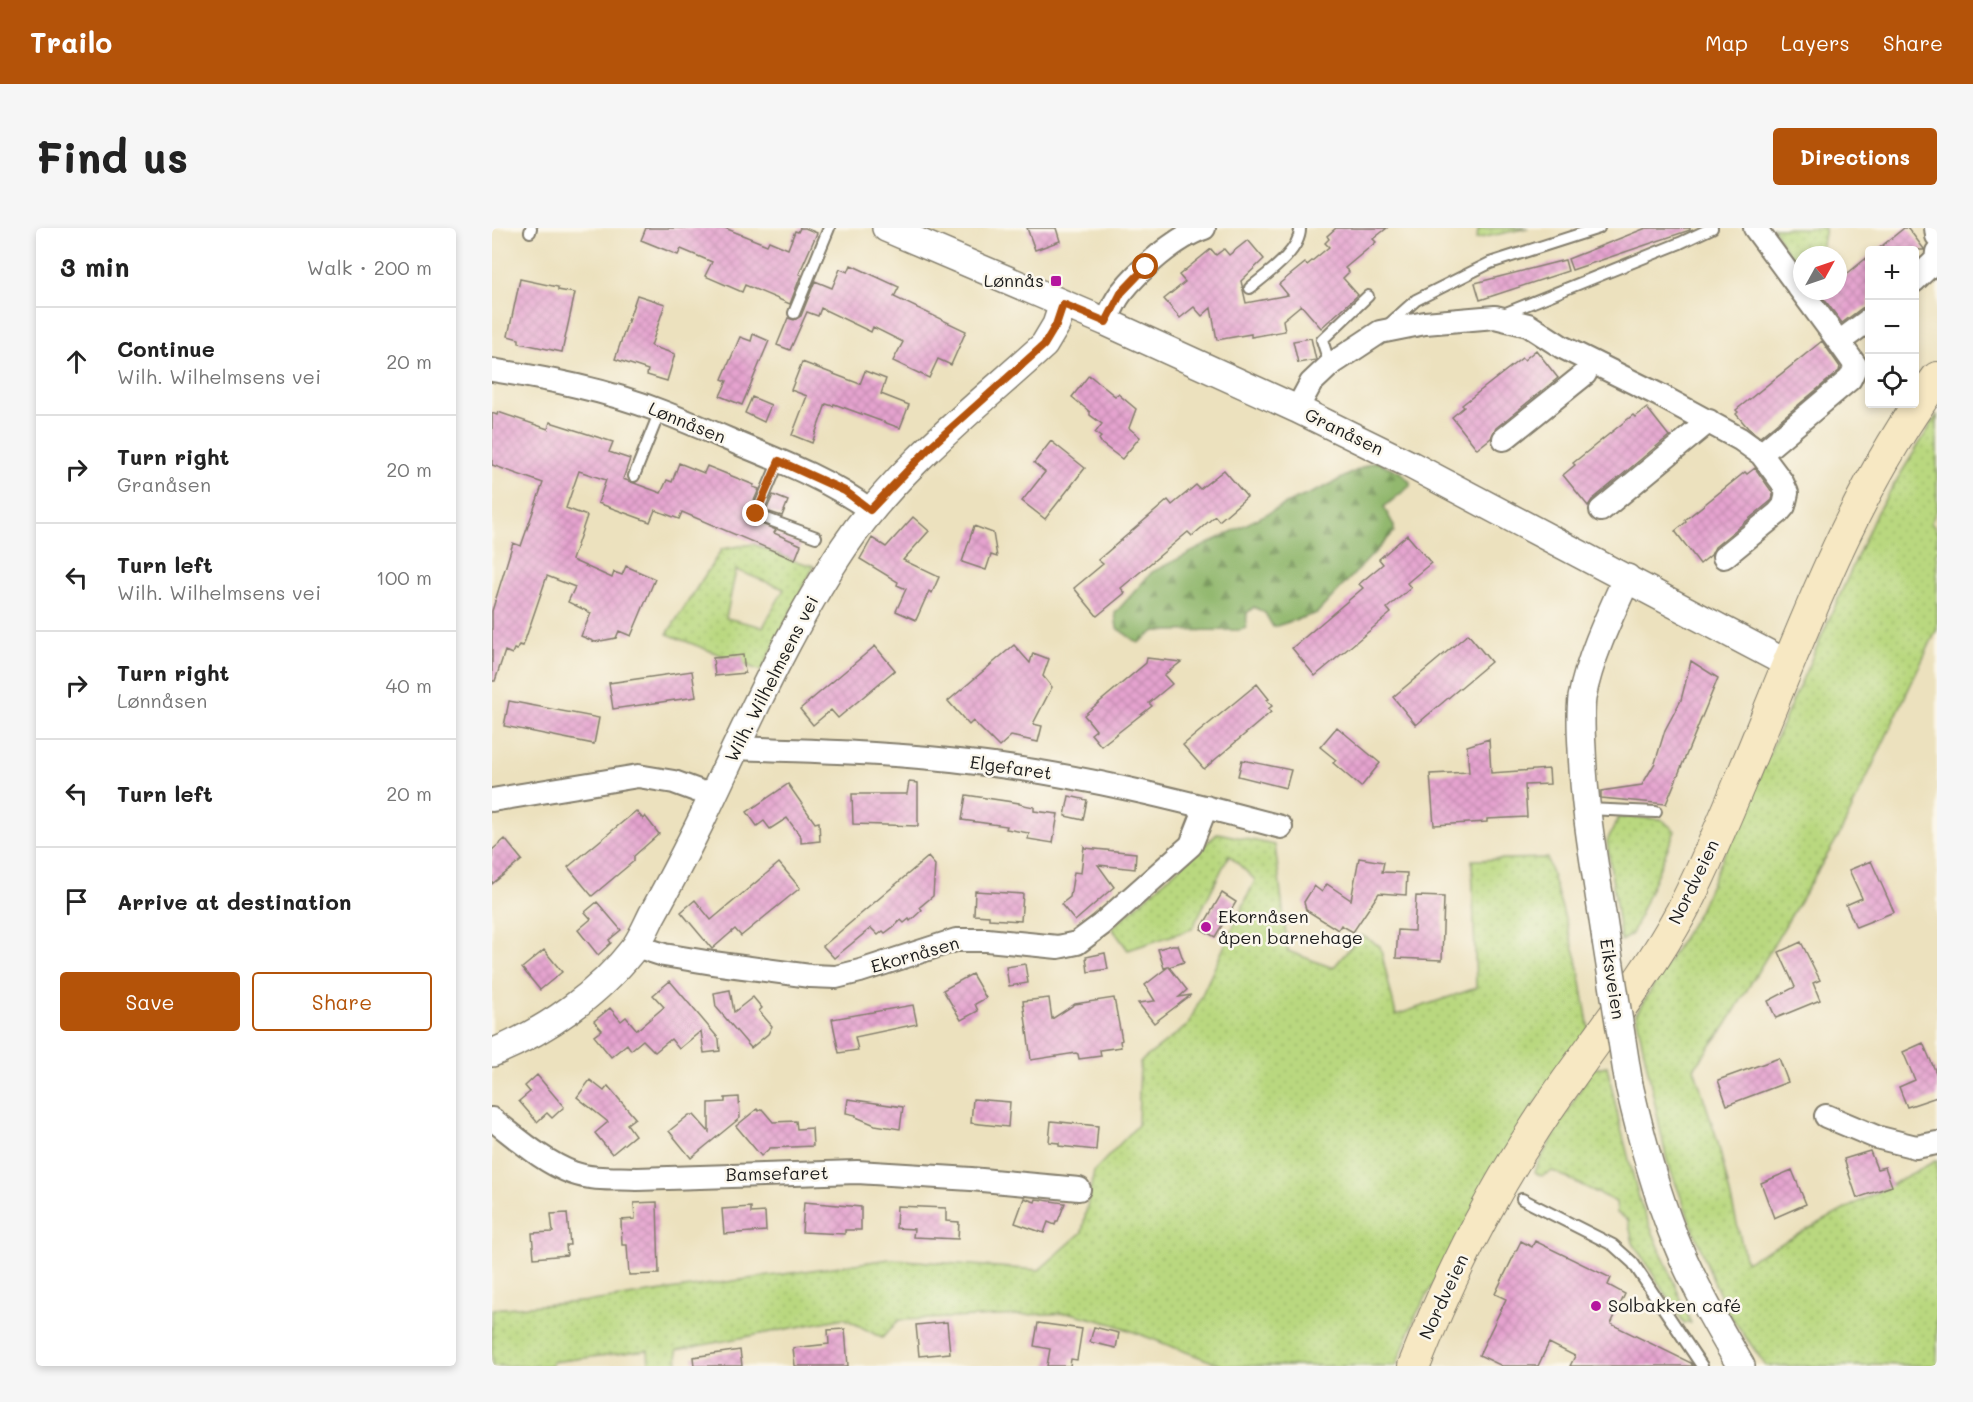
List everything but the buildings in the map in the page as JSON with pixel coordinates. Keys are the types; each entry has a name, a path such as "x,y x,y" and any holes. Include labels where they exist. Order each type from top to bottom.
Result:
{"main road":[{"name":"Nordveien","path":"1414,1366 1431,1322 1485,1211 1537,1125 1642,976 1683,909 1728,811 1788,664 1853,515 1920,400 1937,378"}],"street":[{"name":"Granåsen","path":"886,228 1106,322 1297,409 1411,465 1788,664"},
{"path":"1106,322 1121,293 1146,267 1194,231 1204,228"},
{"path":"1755,228 1856,366 1850,379 1761,454"},
{"path":"1936,228 1937,236"},
{"path":"1919,277 1936,260 1937,252"},
{"name":"Wilh. Wilhelmsens vei","path":"492,1053 537,1031 579,1003 614,971 636,946 805,611 843,549 870,510 930,447 1044,345 1056,325 1063,304"},
{"path":"1297,409 1311,383 1330,364 1380,332 1425,324 1495,317 1528,325 1590,363 1709,421 1761,454 1782,482 1787,494 1784,506 1725,557"},
{"path":"1839,342 1865,322"},
{"path":"1504,439 1585,374 1590,363"},
{"name":"Lønnåsen","path":"492,370 549,379 612,395 660,411 845,491 870,510"},
{"path":"1601,510 1709,421"},
{"name":"Eiksveien","path":"1627,578 1599,645 1582,698 1582,754 1587,809 1629,1085 1640,1133 1674,1238 1703,1299 1741,1366"},
{"name":"Elgefaret","path":"735,748 885,753 979,763 1066,776 1206,807 1281,827"},
{"path":"492,800 638,776 674,782 712,796"},
{"name":"Ekornåsen","path":"636,946 664,955 713,963 810,976 836,977 956,940 987,940 1036,947 1058,947 1077,943 1101,925 1191,845 1206,807"},
{"path":"1826,1116 1876,1137 1916,1148 1937,1143"},
{"name":"Bamsefaret","path":"492,1119 547,1160 574,1173 604,1178 857,1172 1079,1189"}],"lane":[{"path":"794,312 829,228"},
{"path":"1250,288 1287,257 1300,233 1300,228"},
{"path":"1380,332 1416,300 1491,263 1599,228"},
{"path":"1495,317 1712,228"},
{"path":"1330,364 1322,340 1368,296"},
{"path":"634,476 660,411"},
{"path":"779,461 756,514 816,537"},
{"path":"1587,809 1656,812"},
{"path":"1522,1199 1613,1245 1633,1263 1702,1366"}],"green space":[{"path":"1479,228 1528,228 1476,239"},
{"path":"1773,228 1825,228 1822,246 1793,246 1793,262"},
{"path":"1937,415 1937,509 1931,522 1937,532 1937,629 1841,832 1726,1025 1694,1068 1717,1139 1746,1262 1937,1160 1937,1366 1872,1364 1871,1366 1766,1366 1728,1312 1713,1280 1667,1161 1636,1014 1698,913 1877,512"},
{"path":"1375,461 1400,472 1410,482 1410,486 1384,507 1394,526 1394,532 1317,613 1273,627 1265,613 1254,607 1247,613 1246,628 1240,630 1155,631 1138,643 1117,628 1115,613 1152,572"},
{"path":"753,544 814,566 761,671 667,634 722,549","holes":["736,570 784,589 763,627 726,618"]},
{"path":"1619,817 1661,819 1675,831 1632,934 1621,941 1607,841"},
{"path":"1218,833 1275,845 1288,951 1333,968 1361,935 1380,946 1396,1015 1476,988 1472,860 1547,858 1577,959 1589,1029 1526,1118 1416,1315 1396,1366 1223,1366 1113,1324 1071,1313 899,1320 882,1338 844,1318 677,1350 678,1366 649,1366 648,1350 552,1362 552,1366 492,1366 492,1309 592,1301 890,1259 1039,1270 1082,1232 1094,1171 1138,1125 1140,1062 1188,1025 1255,880 1229,855 1192,929 1128,950 1112,928"},
{"path":"1607,1066 1640,1202 1691,1323 1684,1323 1633,1243 1628,1220 1617,1213 1616,1202 1553,1171 1541,1176 1535,1172 1592,1069"}],"place":[{"name":"Lønnås","path":"1056,281"},
{"name":"Ekornåsen åpen barnehage","path":"1206,927"},
{"name":"Solbakken café","path":"1596,1306"}],"route":[{"path":"756,514 779,461 845,491 870,510 930,447 1044,345 1056,325 1063,304 1106,322 1121,293 1146,267"}]}
